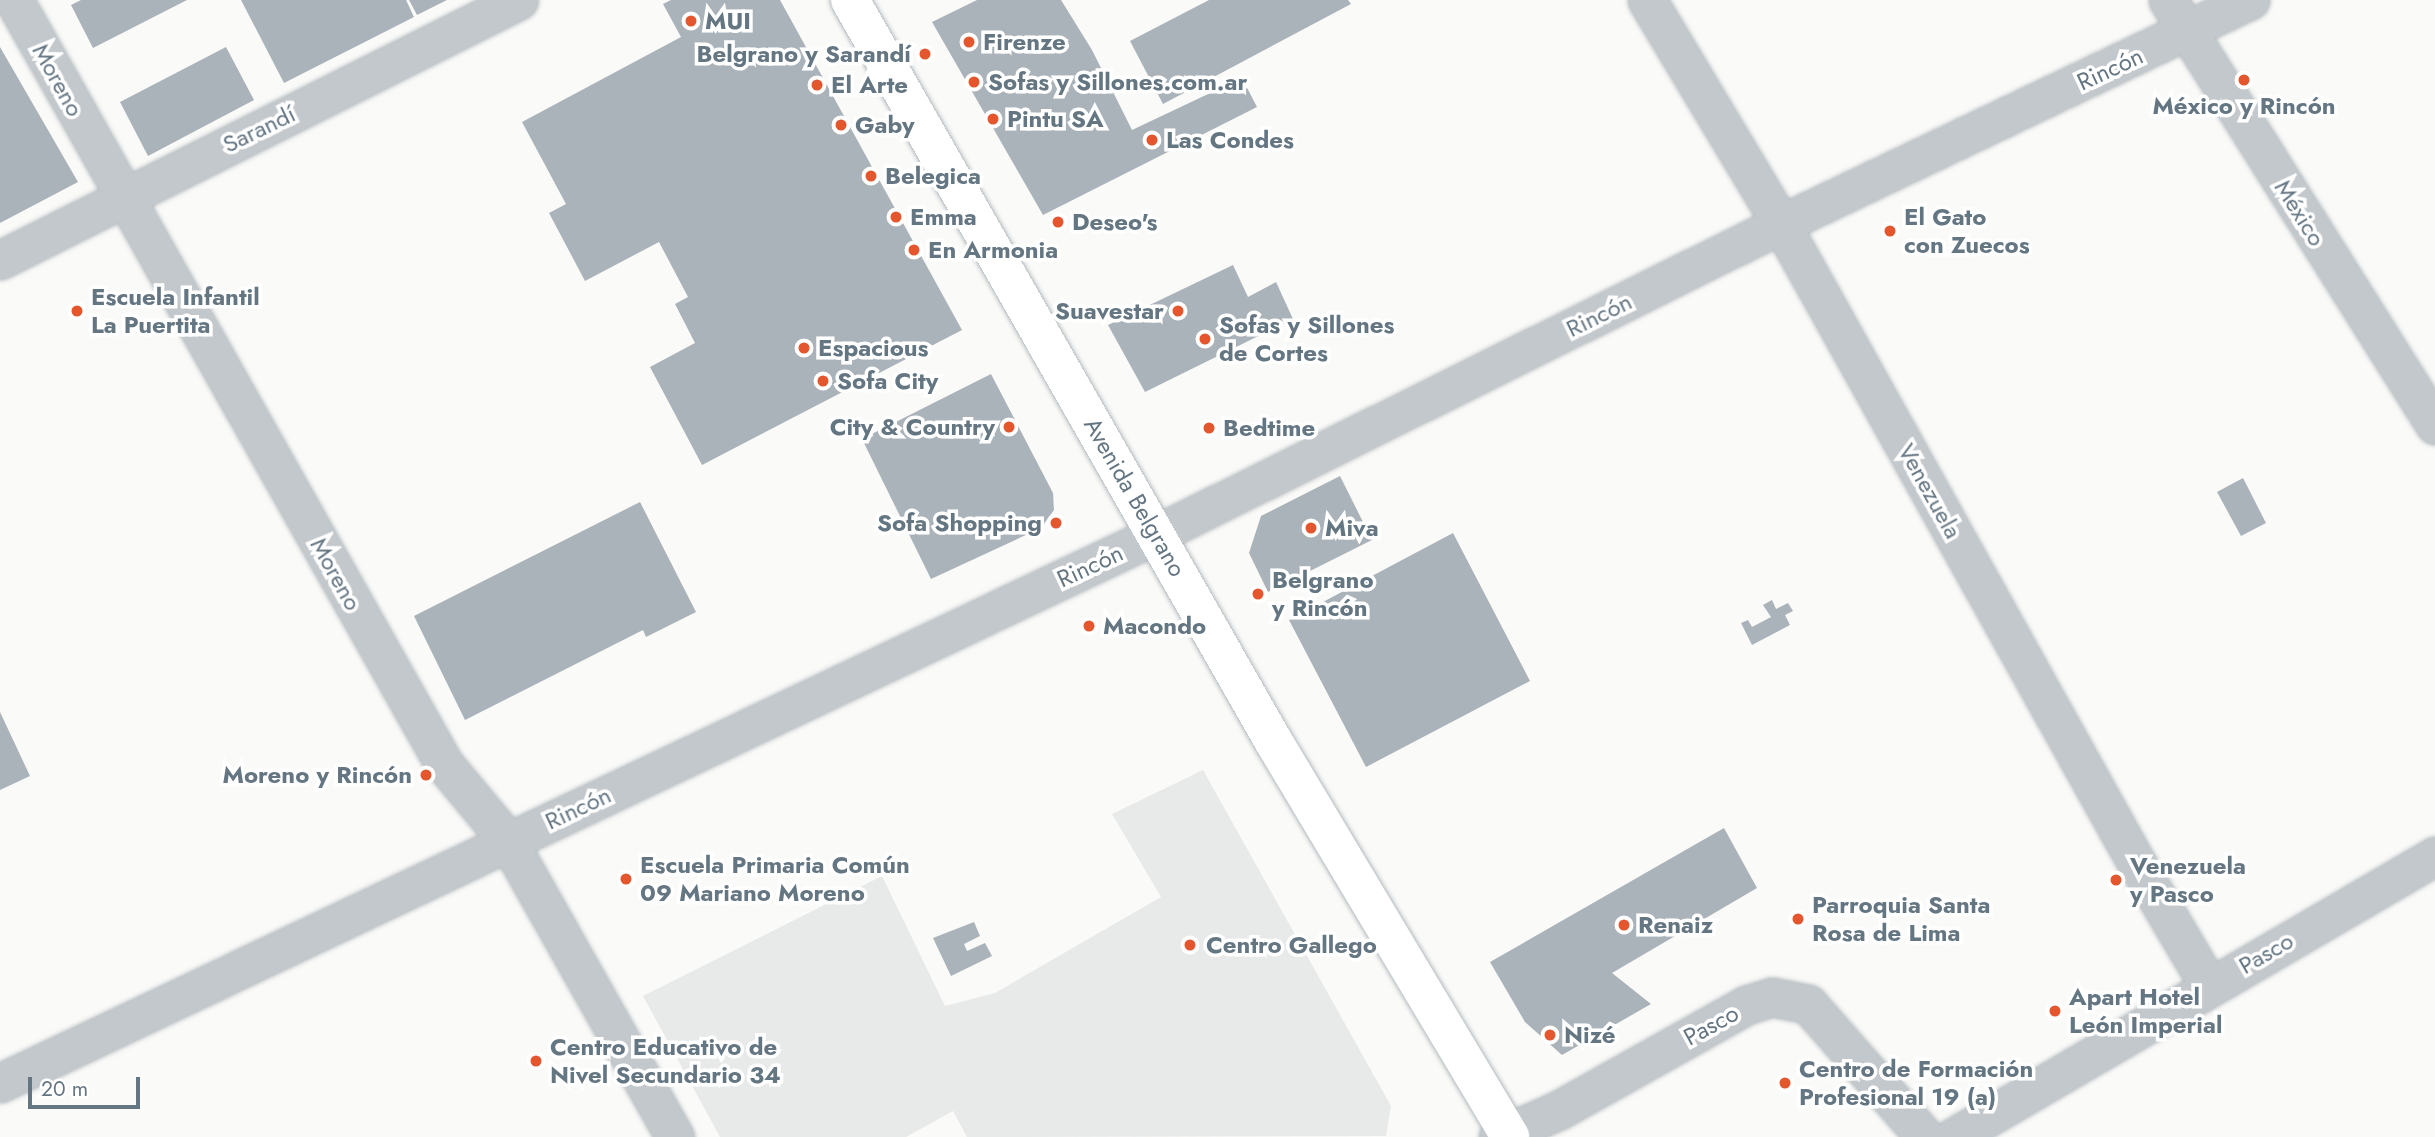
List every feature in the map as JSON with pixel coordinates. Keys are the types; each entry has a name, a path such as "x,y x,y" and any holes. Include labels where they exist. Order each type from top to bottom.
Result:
{"main road":[{"name":"Avenida Belgrano","path":"850,0 1274,742 1505,1136"}],"street":[{"name":"Moreno","path":"14,0 444,764 508,841 675,1137"},
{"name":"Sarandí","path":"0,260 519,0"},
{"name":"Venezuela","path":"1647,0 1781,224 2136,862 2209,985"},
{"name":"México","path":"2168,0 2186,33 2435,425"},
{"name":"Rincón","path":"0,1083 1157,534 1781,224 2186,33 2250,0"},
{"name":"Pasco","path":"1954,1137 2209,985 2435,856"},
{"name":"Pasco","path":"1505,1136 1559,1110 1746,1005 1772,997 1808,1003 1925,1137"}],"shaded area":[{"name":"Centro Gallego","path":"1203,770 1391,1106 1386,1136 967,1137 953,1111 906,1137 720,1137 643,996 882,876 945,1006 995,993 1161,897 1112,814"}],"building":[{"path":"81,0 187,0 93,48 71,5"},
{"path":"241,0 406,0 414,17 284,83"},
{"path":"409,0 447,0 417,15"},
{"path":"671,0 780,0 962,330 702,465 650,367 695,343 675,304 688,297 659,242 585,281 549,213 566,204 522,122 681,37 663,4"},
{"path":"977,0 1061,0 1092,50 1132,130 1242,78 1257,107 1043,215 932,22"},
{"path":"1209,0 1348,0 1351,4 1163,104 1130,41"},
{"path":"0,47 78,182 0,223"},
{"path":"226,47 254,100 148,156 120,102"},
{"path":"1233,265 1248,297 1276,282 1293,319 1145,392 1108,325"},
{"path":"991,374 1053,493 1054,510 1041,528 931,579 862,439"},
{"name":"Miva","path":"1340,476 1372,540 1268,592 1249,553 1261,516"},
{"path":"2243,478 2266,523 2241,536 2217,492"},
{"path":"640,502 696,612 646,637 643,630 465,720 414,616"},
{"path":"1453,533 1530,681 1366,767 1289,620"},
{"path":"1772,600 1776,609 1788,603 1793,611 1785,615 1790,625 1752,645 1741,623 1748,620 1752,627 1771,617 1763,605"},
{"path":"0,712 30,776 0,790"},
{"name":"Renaiz","path":"1724,828 1757,888 1612,973 1651,1004 1562,1055 1525,1022 1490,962"},
{"path":"974,922 980,936 964,944 967,951 985,943 992,956 951,976 933,938"}],"place":[{"name":"MUI","path":"691,21"},
{"name":"Firenze","path":"969,42"},
{"name":"Belgrano y Sarandí","path":"925,54"},
{"name":"México y Rincón","path":"2244,80"},
{"name":"Sofas y Sillones.com.ar","path":"974,82"},
{"name":"El Arte","path":"817,85"},
{"name":"Pintu SA","path":"993,119"},
{"name":"Gaby","path":"841,125"},
{"name":"Las Condes","path":"1152,140"},
{"name":"Belegica","path":"871,176"},
{"name":"Emma","path":"896,217"},
{"name":"Deseo's","path":"1058,222"},
{"name":"El Gato con Zuecos","path":"1890,231"},
{"name":"En Armonia","path":"914,250"},
{"name":"Escuela Infantil La Puertita","path":"77,311"},
{"name":"Suavestar","path":"1178,311"},
{"name":"Sofas y Sillones de Cortes","path":"1205,339"},
{"name":"Espacious","path":"804,348"},
{"name":"Sofa City","path":"823,381"},
{"name":"City & Country","path":"1009,427"},
{"name":"Bedtime","path":"1209,428"},
{"name":"Sofa Shopping","path":"1056,523"},
{"name":"Miva","path":"1311,528"},
{"name":"Belgrano y Rincón","path":"1258,594"},
{"name":"Macondo","path":"1089,626"},
{"name":"Moreno y Rincón","path":"426,775"},
{"name":"Escuela Primaria Común 09 Mariano Moreno","path":"626,879"},
{"name":"Venezuela y Pasco","path":"2116,880"},
{"name":"Parroquia Santa Rosa de Lima","path":"1798,919"},
{"name":"Renaiz","path":"1624,925"},
{"name":"Centro Gallego","path":"1190,945"},
{"name":"Apart Hotel León Imperial","path":"2055,1011"},
{"name":"Nizé","path":"1550,1035"},
{"name":"Centro Educativo de Nivel Secundario 34","path":"536,1061"},
{"name":"Centro de Formación Profesional 19 (a)","path":"1785,1083"}]}
